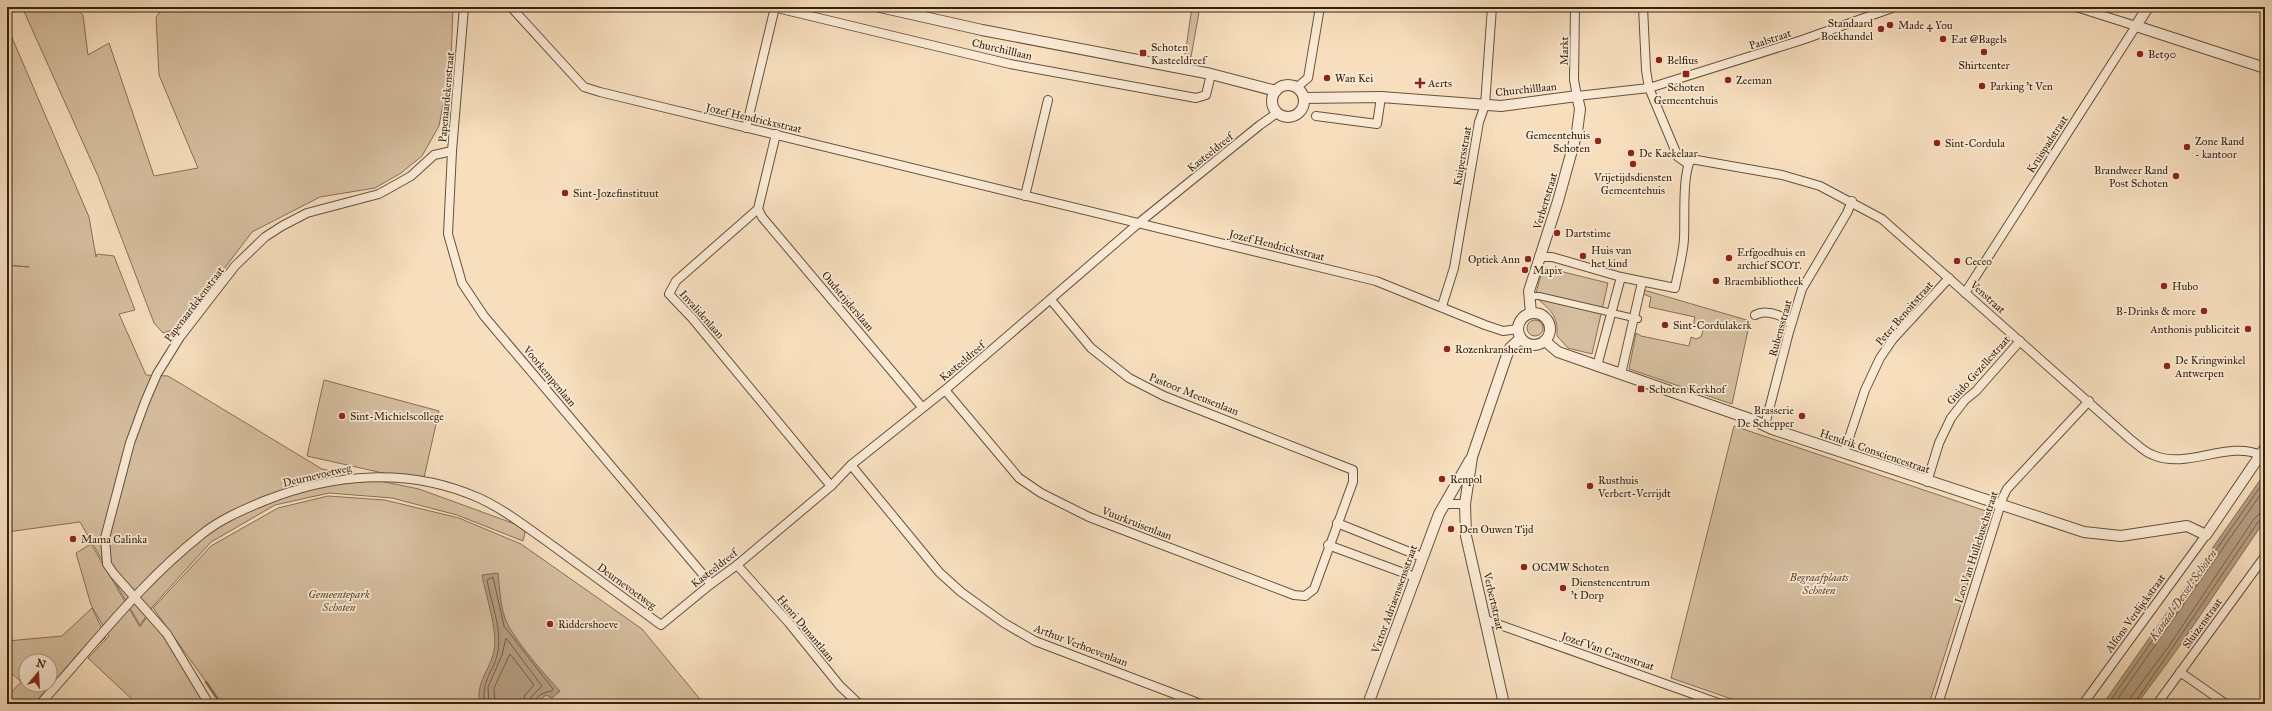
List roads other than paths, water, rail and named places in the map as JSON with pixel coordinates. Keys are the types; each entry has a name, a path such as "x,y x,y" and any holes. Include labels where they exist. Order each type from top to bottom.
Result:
{"street":[{"name":"Papenaardekenstraat","path":"209,704 167,634 107,564 105,538 130,443 145,402 157,374 180,337 235,266 265,237 307,213 380,194 411,176 434,154 452,151 464,7"},
{"name":"Jozef Hendrickxstraat","path":"511,7 584,87 746,128 776,134 1025,196 1140,222 1376,281 1503,331 1519,333"},
{"path":"746,128 774,7"},
{"name":"Churchilllaan","path":"774,7 1010,64 1196,98 1206,95 1211,74"},
{"name":"Churchilllaan","path":"880,7 982,30 1211,74 1276,91"},
{"path":"1296,88 1308,78 1320,7"},
{"name":"Kuipersstraat","path":"1442,306 1454,268 1479,122 1485,105 1492,7"},
{"name":"Markt","path":"1575,7 1574,80 1577,96"},
{"path":"1539,257 1552,257 1621,277 1675,288 1684,240 1688,164 1678,157 1650,88 1646,70 1643,7"},
{"name":"Paalstraat","path":"1650,88 1802,40 1895,7"},
{"path":"2076,7 2265,68"},
{"name":"Kruispadstraat","path":"1965,292 2148,7"},
{"path":"1285,86 1296,88 1304,98 1302,109 1293,117 1288,118 1277,113 1272,105 1276,91 1285,86"},
{"name":"Churchilllaan","path":"1304,98 1381,97 1501,106 1650,88"},
{"name":"Verbertstraat","path":"1504,704 1466,536 1466,504 1472,457 1507,355 1519,333 1522,319 1531,313 1529,296 1539,257 1558,200 1577,132 1580,109 1577,96"},
{"path":"1316,116 1377,124 1381,97"},
{"path":"1025,196 1048,100"},
{"name":"Kasteeldreef","path":"661,625 711,584 737,566 831,486 851,465 922,406 945,390 1140,222 1277,113"},
{"path":"758,209 776,134"},
{"name":"Voorkempenlaan","path":"452,151 448,234 462,283 484,316 711,584"},
{"name":"Venstraat","path":"1688,164 1691,159 1782,175 1820,186 1852,201 1882,219 2151,455 2166,460 2245,450 2263,452 2206,534"},
{"name":"Rubensstraat","path":"1765,425 1802,289 1847,213 1852,201"},
{"name":"Oudstrijderslaan","path":"758,209 762,217 922,406"},
{"name":"Invalidenlaan","path":"758,209 676,281 669,294 692,318 831,486"},
{"path":"1597,366 1621,277"},
{"name":"Peter Benoitstraat","path":"1844,453 1865,390 1880,358 1893,339 1949,278"},
{"path":"1621,374 1636,319 1642,282"},
{"path":"1529,296 1539,296 1636,319"},
{"name":"Pastoor Meeusenlaan","path":"1051,300 1091,348 1129,378 1164,396 1353,470"},
{"path":"1519,333 1530,344 1540,344 1545,341 1550,332 1549,321 1541,314 1531,313"},
{"path":"1755,315 1760,313 1774,314 1792,322"},
{"name":"Hendrik Consciencestraat","path":"1545,341 1558,352 1597,366 1927,482 2084,532 2101,535 2131,536 2188,526 2206,534"},
{"name":"Guido Gezellestraat","path":"1927,482 1939,442 1951,418 1965,400 1976,390 2020,341"},
{"name":"Vuurkruisenlaan","path":"945,390 1019,478 1041,493 1089,517 1294,595 1305,596 1314,589 1328,545 1353,482 1353,470"},
{"name":"Leo Van Hullebuschstraat","path":"1938,704 2000,506 2007,489 2089,401"},
{"name":"Verbertstraat","path":"1444,504 1472,457"},
{"name":"Arthur Verhoevenlaan","path":"851,465 939,572 961,592 1004,623 1035,641 1201,704"},
{"name":"Deurnevoetweg","path":"40,704 135,598 172,560 203,534 240,511 278,496 327,482 358,477 387,476 421,479 453,488 502,510 661,625"},
{"path":"1444,504 1466,504"},
{"name":"Victor Adriaenssensstraat","path":"1368,704 1422,557 1444,504"},
{"path":"1337,523 1422,557"},
{"name":"Alfons Verdijckstraat","path":"2083,704 2206,534"},
{"path":"1328,545 1415,578"},
{"name":"Sluizenstraat","path":"2157,704 2265,556"},
{"name":"Henri Dunantlaan","path":"737,566 789,623 840,686 859,704"},
{"name":"Jozef Van Craenstraat","path":"1486,620 1705,701 1721,704"},
{"path":"2180,672 2226,704"}],"water":[{"name":"Kanaal Dessel-Schoten","path":"2265,473 2265,520 2176,651 2137,704 2103,704"},
{"path":"498,573 502,606 508,625 539,668 560,691 552,698 546,695 536,704 480,704 479,696 481,683 492,658 495,643 491,613 482,575"}],"waterway":[{"path":"206,682 221,704"}],"place":[{"name":"Made 4 You","path":"1890,25"},
{"name":"Standaard Boekhandel","path":"1881,29"},
{"name":"Eat @Bagels","path":"1943,39"},
{"name":"Shirtcenter","path":"1984,52"},
{"name":"Schoten Kasteeldreef","path":"1143,53"},
{"name":"Bet90","path":"2140,54"},
{"name":"Belfius","path":"1659,60"},
{"name":"Schoten Gemeentehuis","path":"1686,74"},
{"name":"Wan Kei","path":"1327,78"},
{"name":"Zeeman","path":"1728,80"},
{"name":"Aerts","path":"1420,83"},
{"name":"Parking 't Ven","path":"1982,86"},
{"name":"Gemeentehuis Schoten","path":"1598,141"},
{"name":"Sint-Cordula","path":"1937,143"},
{"name":"Zone Rand - kantoor","path":"2187,147"},
{"name":"De Kaekelaar","path":"1631,153"},
{"name":"Vrijetijdsdiensten Gemeentehuis","path":"1633,164"},
{"name":"Brandweer Rand Post Schoten","path":"2176,176"},
{"name":"Sint-Jozefinstituut","path":"565,193"},
{"name":"Dartstime","path":"1557,233"},
{"name":"Huis van het kind","path":"1583,256"},
{"name":"Erfgoedhuis en archief SCOT.","path":"1729,258"},
{"name":"Optiek Ann","path":"1528,259"},
{"name":"Ceceo","path":"1957,261"},
{"name":"Mapix","path":"1525,270"},
{"name":"Braembibliotheek","path":"1716,281"},
{"name":"Hubo","path":"2164,286"},
{"name":"B-Drinks & more","path":"2204,311"},
{"name":"Sint-Cordulakerk","path":"1665,325"},
{"name":"Anthonis publiciteit","path":"2248,329"},
{"name":"Rozenkransheem","path":"1447,349"},
{"name":"De Kringwinkel Antwerpen","path":"2167,366"},
{"name":"Schoten Kerkhof","path":"1641,389"},
{"name":"Sint-Michielscollege","path":"342,416"},
{"name":"Brasserie De Schepper","path":"1802,416"},
{"name":"Renpol","path":"1442,479"},
{"name":"Rusthuis Verbert-Verrijdt","path":"1590,486"},
{"name":"Den Ouwen Tijd","path":"1451,529"},
{"name":"Mama Calinka","path":"73,539"},
{"name":"OCMW Schoten","path":"1524,567"},
{"name":"Dienstencentrum 't Dorp","path":"1563,588"},
{"name":"Riddershoeve","path":"550,624"}],"park label":[{"name":"Begraafplaats Schoten","path":"1819,583"},
{"name":"Gemeentepark Schoten","path":"339,600"}]}
